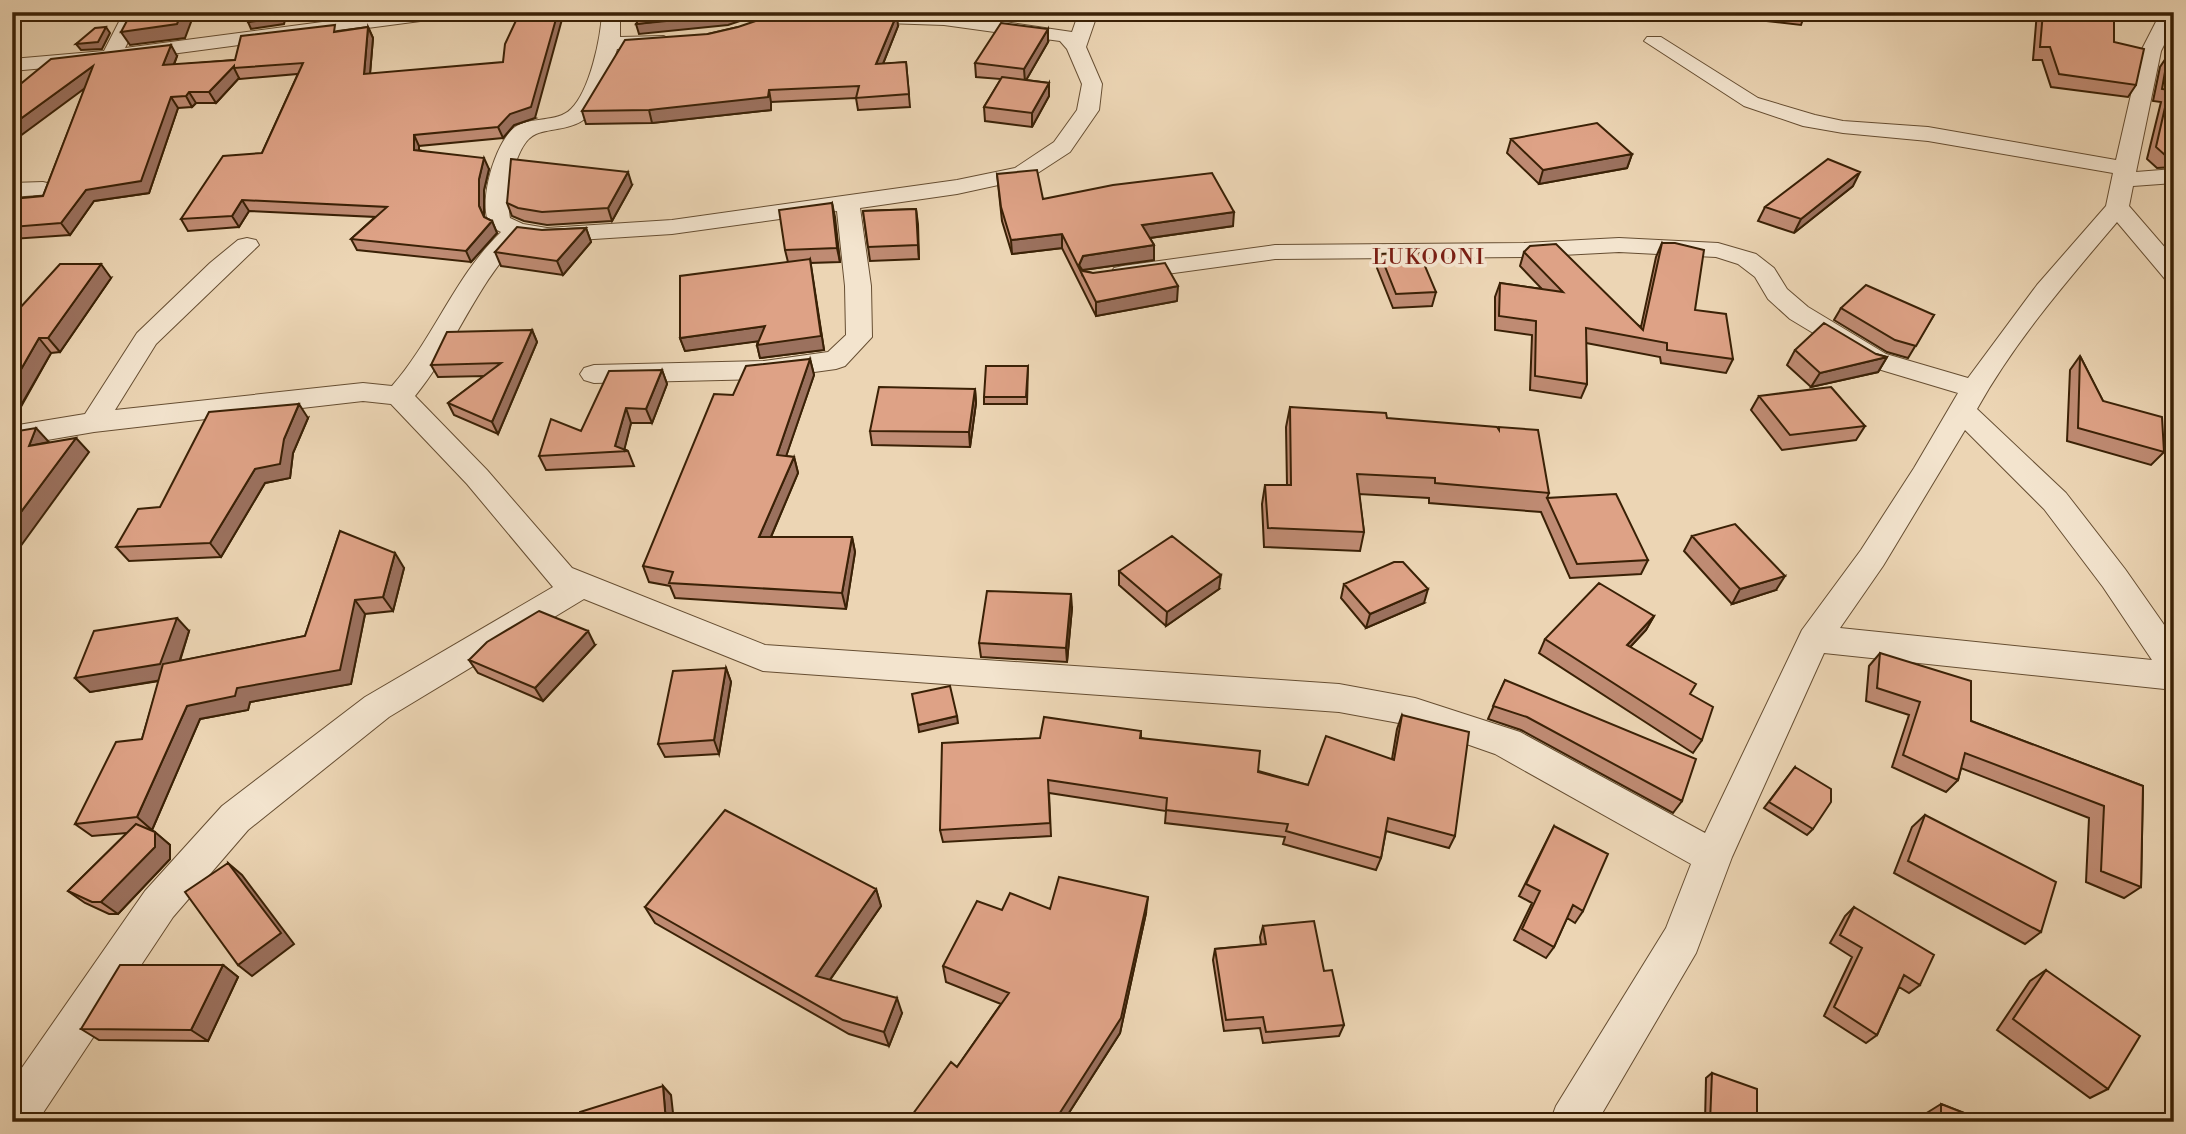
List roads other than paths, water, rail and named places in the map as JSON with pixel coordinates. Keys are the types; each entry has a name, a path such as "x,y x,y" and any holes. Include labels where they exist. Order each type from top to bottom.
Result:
{"street":[{"path":"111,56 134,12"},
{"path":"12,65 111,56 443,12"},
{"path":"611,12 609,43 579,112 524,132 514,142 496,197 495,212 499,222 517,230 547,235 672,227 957,187 1022,173 1062,147 1088,110 1092,84 1076,47 1066,36 944,16 837,15"},
{"path":"1076,47 1089,12"},
{"path":"1572,1122 1682,939 1713,857 1814,639 1872,558 1925,475 1968,400 2123,185 2151,51 2171,12"},
{"path":"609,43 687,40"},
{"path":"1654,41 1751,102 1811,121 1843,127 1928,134 2123,185 2174,176"},
{"path":"2123,185 2174,274"},
{"path":"12,190 43,189"},
{"path":"594,374 764,370 836,360 859,337 858,286 848,204"},
{"path":"399,396 420,374 481,269 501,243 517,230"},
{"path":"94,422 146,339 219,268 247,245"},
{"path":"1106,275 1275,252 1524,250 1619,245 1718,250 1747,259 1765,273 1777,294 1800,313 1877,360 1968,400 2055,501 2114,578 2174,666"},
{"path":"12,436 94,422 363,392 399,396 477,477 561,577 763,658 1339,698 1415,712 1507,743 1713,857"},
{"path":"12,1120 159,904 235,818 377,708 580,586"},
{"path":"1814,639 2174,676"}],"district":[{"name":"LUKOONI","path":"1429,258"}]}
